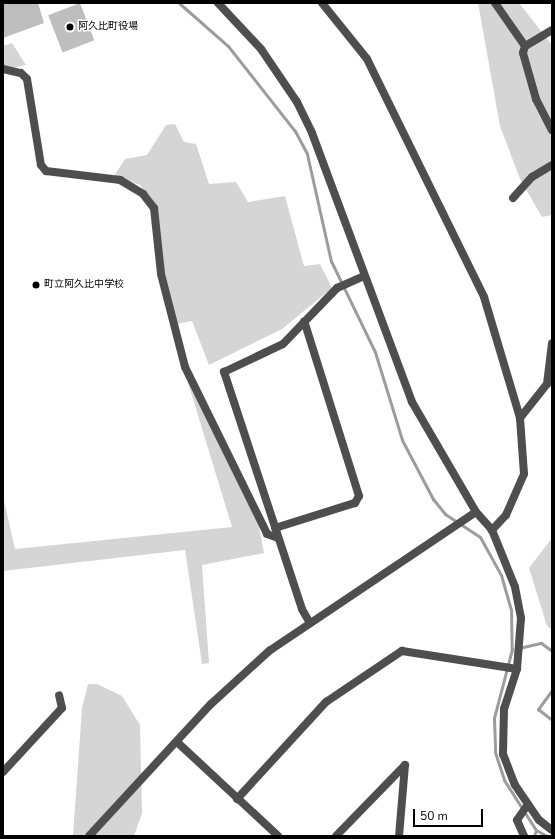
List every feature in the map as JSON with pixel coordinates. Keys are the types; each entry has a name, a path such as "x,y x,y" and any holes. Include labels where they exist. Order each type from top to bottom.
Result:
{"street":[{"path":"218,3 261,49 297,102 312,134 412,402 476,512 492,530 519,601 521,618 517,670 504,709 504,754 524,808 552,830"},
{"path":"322,3 369,63 484,297 520,418 524,474 506,515 492,530"},
{"path":"495,3 525,46"},
{"path":"552,30 525,46 523,53 536,99 552,130"},
{"path":"3,69 21,73 27,79 41,165 46,171 120,180 143,194 154,208 161,274 185,367 267,534 278,538"},
{"path":"513,198 532,177 552,165"},
{"path":"310,623 302,609 224,372 283,344 337,288 353,279 364,276"},
{"path":"275,528 355,503 359,496 304,321"},
{"path":"520,418 547,384 552,343"},
{"path":"89,836 245,671 310,623 476,512"},
{"path":"237,799 326,702 402,651 517,670"},
{"path":"3,772 62,708 59,695"},
{"path":"177,742 278,836"},
{"path":"336,836 405,765 399,836"},
{"path":"524,808 517,820 524,836"}],"shaded area":[{"path":"478,3 519,3 552,45 552,215 542,217 520,179 500,126"},
{"path":"12,43 26,65 3,70 3,46"},
{"path":"175,124 184,142 196,144 209,184 236,182 248,202 285,196 304,266 320,264 332,288 282,329 209,365 192,321 176,324 164,272 156,206 140,185 114,176 125,159 147,155 166,125"},
{"path":"186,376 258,522 264,553 202,565 209,663 202,664 185,550 3,571 3,496 15,549 232,527"},
{"path":"552,538 552,630 547,626 529,568"},
{"path":"88,684 97,684 122,696 140,725 142,813 134,836 73,836 82,708"}],"building":[{"path":"3,3 38,3 44,23 3,38"},
{"name":"阿久比町役場","path":"80,3 94,40 63,53 48,15"}],"waterway":[{"path":"179,3 228,46 295,131 307,154 331,261 375,352 402,440 433,499 445,514 480,537 501,575 511,610 512,649 494,718 495,752 504,780 536,830 534,836"},
{"path":"519,648 541,643 552,651"},
{"path":"552,690 538,709 552,720"},
{"path":"536,830 547,836"}],"place":[{"name":"阿久比町役場","path":"70,27"},
{"name":"町立阿久比中学校","path":"36,285"}]}
